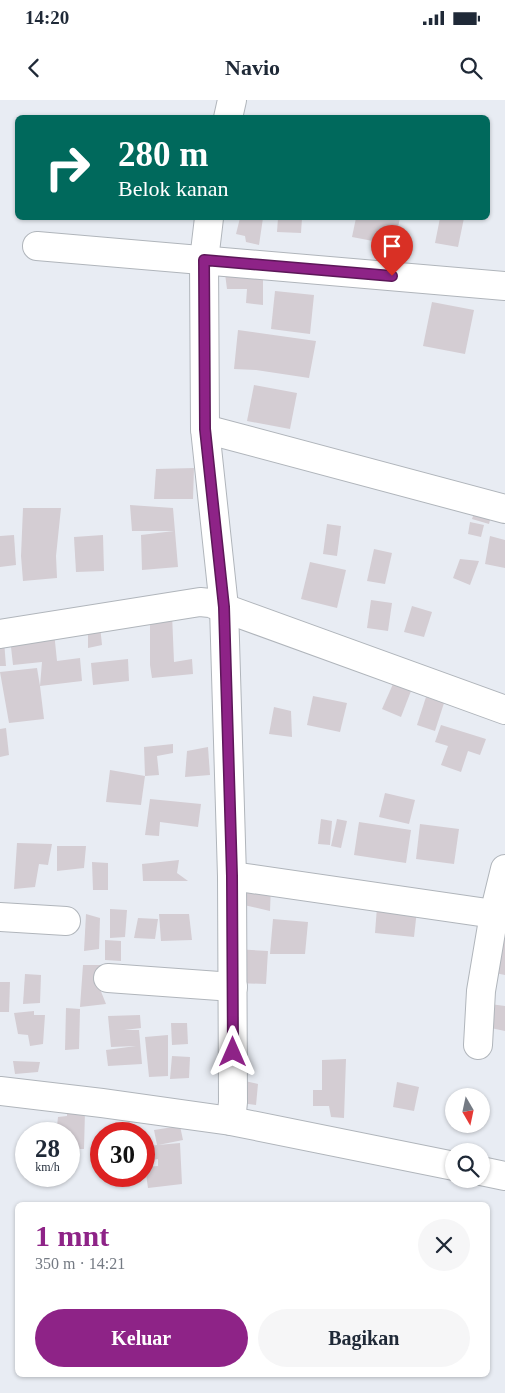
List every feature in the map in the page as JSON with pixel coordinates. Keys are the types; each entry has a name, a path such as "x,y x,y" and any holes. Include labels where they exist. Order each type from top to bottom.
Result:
{"street":[{"path":"229,115 232,100"},
{"path":"209,220 204,260 205,429 224,607 232,876 233,1102 231,1121"},
{"path":"37,246 505,286"},
{"path":"205,429 505,509"},
{"path":"0,634 200,602 224,607 505,710"},
{"path":"478,1045 481,992 499,915 505,869"},
{"path":"232,876 499,915"},
{"path":"0,917 66,921"},
{"path":"108,978 233,987"},
{"path":"0,1092 102,1103 231,1121 445,1164"},
{"path":"490,1173 505,1176"}],"building":[{"path":"240,220 263,220 259,245 246,242 245,236 236,234"},
{"path":"278,220 302,220 301,233 277,232"},
{"path":"356,220 400,220 394,245 352,237"},
{"path":"440,220 464,220 458,247 435,243"},
{"path":"224,266 263,268 263,305 246,303 247,289 227,289"},
{"path":"275,291 314,295 310,334 271,329"},
{"path":"432,302 474,310 465,354 423,346"},
{"path":"238,330 316,341 309,378 256,370 234,369"},
{"path":"254,385 297,393 290,429 247,421"},
{"path":"194,468 193,499 154,499 156,469"},
{"path":"130,505 173,508 178,567 142,570 141,535 174,531 132,531"},
{"path":"476,507 492,512 489,524 472,519"},
{"path":"23,508 61,508 56,556 57,578 23,581 21,556"},
{"path":"470,522 484,525 481,537 468,534"},
{"path":"327,524 341,526 337,556 323,554"},
{"path":"14,535 16,565 0,567 0,536"},
{"path":"103,535 104,571 76,572 74,537"},
{"path":"490,536 505,540 505,568 485,564"},
{"path":"374,549 392,553 385,584 367,581"},
{"path":"460,559 479,561 470,585 453,578"},
{"path":"310,562 346,570 337,608 301,599"},
{"path":"371,600 392,603 388,631 367,628"},
{"path":"412,606 432,612 424,637 404,632"},
{"path":"172,614 174,662 192,659 193,674 152,678 150,665 150,616"},
{"path":"100,626 102,645 88,648 88,628"},
{"path":"54,632 57,661 80,658 82,681 40,686 42,662 13,665 10,638"},
{"path":"0,641 4,641 6,666 0,666"},
{"path":"128,659 129,681 93,685 91,663"},
{"path":"37,668 44,719 9,723 0,672"},
{"path":"393,684 411,691 401,717 382,709"},
{"path":"313,696 347,703 340,732 307,725"},
{"path":"426,697 444,703 435,731 417,725"},
{"path":"274,707 291,711 292,737 269,734"},
{"path":"441,725 486,739 480,755 468,751 461,772 441,765 448,746 435,742"},
{"path":"6,728 9,755 0,757 0,729"},
{"path":"173,744 173,753 157,756 159,775 145,776 144,747"},
{"path":"208,747 210,775 185,777 187,751"},
{"path":"110,770 145,776 141,805 106,802"},
{"path":"385,793 415,800 409,824 379,817"},
{"path":"150,799 201,804 198,827 160,822 159,836 145,835"},
{"path":"321,819 332,821 330,845 318,844"},
{"path":"337,819 347,821 341,848 331,846"},
{"path":"359,822 411,830 406,863 354,855"},
{"path":"420,824 459,829 454,864 416,859"},
{"path":"17,843 52,844 48,865 39,864 35,887 14,889"},
{"path":"57,846 86,846 84,868 57,871"},
{"path":"179,860 177,873 188,881 143,881 142,864"},
{"path":"92,862 108,863 108,890 93,890"},
{"path":"238,880 271,884 270,911 235,903"},
{"path":"377,907 417,910 414,937 375,933"},
{"path":"110,909 127,910 125,937 110,938"},
{"path":"86,914 100,918 99,949 84,951"},
{"path":"159,914 189,914 192,940 161,941"},
{"path":"138,918 158,919 155,939 134,938"},
{"path":"273,919 308,922 305,954 270,954"},
{"path":"505,921 505,975 490,972"},
{"path":"105,940 121,941 121,961 105,960"},
{"path":"235,949 268,951 266,984 235,983"},
{"path":"83,965 102,965 100,989 106,1004 80,1007"},
{"path":"25,974 41,975 40,1003 23,1004"},
{"path":"0,982 10,982 9,1012 0,1012"},
{"path":"490,1004 505,1006 505,1031 486,1027"},
{"path":"66,1008 80,1009 79,1049 65,1050"},
{"path":"34,1011 34,1015 45,1015 43,1044 30,1046 28,1035 18,1034 14,1013"},
{"path":"140,1015 141,1028 124,1030 139,1030 142,1064 108,1066 106,1050 136,1046 111,1047 108,1016"},
{"path":"171,1023 187,1023 188,1044 172,1045"},
{"path":"168,1035 168,1076 149,1077 145,1037"},
{"path":"172,1056 190,1057 189,1078 170,1079"},
{"path":"346,1059 344,1118 331,1117 329,1106 313,1106 313,1090 322,1090 322,1060"},
{"path":"13,1061 40,1062 38,1072 15,1074"},
{"path":"245,1081 258,1084 256,1105 233,1102"},
{"path":"397,1082 419,1087 414,1111 393,1107"},
{"path":"85,1111 84,1149 80,1149 80,1122 57,1122 58,1117 67,1116 67,1113"},
{"path":"180,1126 183,1140 158,1145 180,1143 182,1184 148,1188 155,1187 155,1166 158,1166 158,1159 155,1160 155,1145 157,1145 155,1130"}],"route":[{"path":"233,1052 232,876 224,607 205,429 204,260 392,276"}]}
